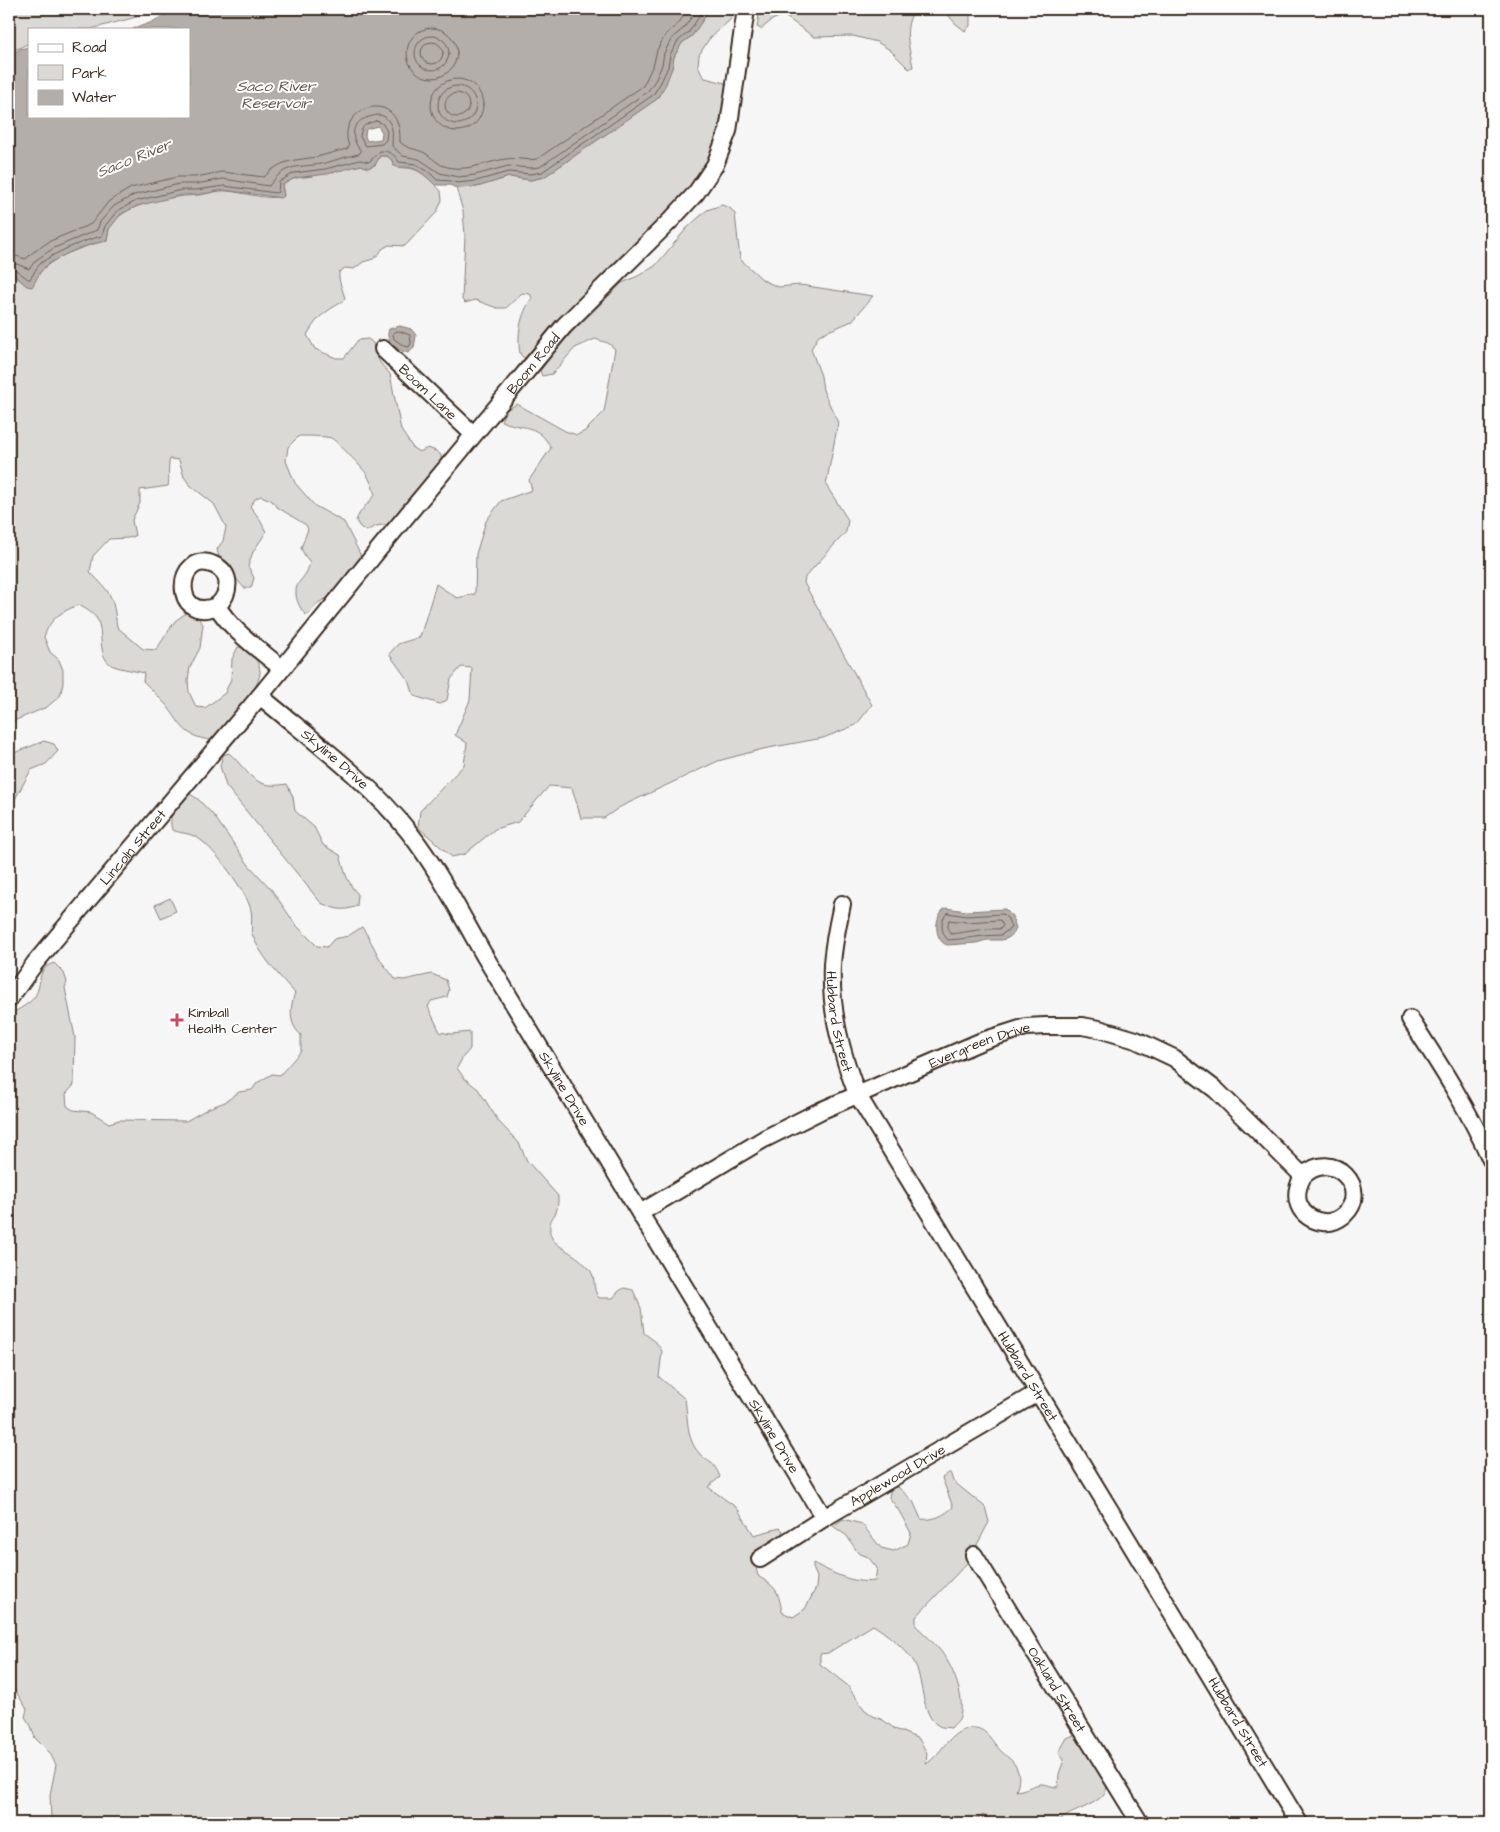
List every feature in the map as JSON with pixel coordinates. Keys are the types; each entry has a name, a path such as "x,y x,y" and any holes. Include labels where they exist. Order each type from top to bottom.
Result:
{"street":[{"name":"Boom Road","path":"260,696 473,434 564,326 671,220 696,192 719,157 728,131 746,9"},
{"name":"Boom Lane","path":"383,349 473,434"},
{"path":"217,606 231,625 281,668"},
{"name":"Lincoln Street","path":"9,999 52,943 260,696"},
{"name":"Skyline Drive","path":"260,696 355,776 383,803 409,832 430,862 484,955 824,1518"},
{"name":"Hubbard Street","path":"842,904 832,964 834,1018 839,1043 857,1094 1299,1823"},
{"path":"1410,1019 1449,1079 1480,1134 1491,1160"},
{"name":"Evergreen Drive","path":"640,1214 784,1128 857,1094 982,1041 1019,1029 1045,1026 1099,1029 1151,1046 1189,1067 1216,1090 1304,1176"},
{"name":"Applewood Drive","path":"760,1559 824,1518 1037,1393"},
{"name":"Oakland Street","path":"974,1555 1140,1823"}],"green space":[{"path":"9,9 156,9 140,16 95,28 28,28 28,44 9,53"},
{"path":"710,9 735,9 730,20 709,39 699,55 698,65 701,73 705,78 725,83 728,93 714,152 684,194 624,255 543,344 529,358 524,358 520,354 519,332 522,318 532,298 530,294 522,293 506,308 497,308 475,300 465,303 462,300 465,236 463,211 456,188 477,187 509,177 531,180 544,177 657,99 672,68 674,57 682,43 692,36"},
{"path":"760,9 915,9 911,16 908,30 908,44 913,67 909,69 890,50 877,42 853,36 814,37 783,15 772,20 761,29 757,27"},
{"path":"943,9 970,9 970,26 965,31"},
{"path":"380,156 387,156 395,166 417,170 425,175 441,191 442,200 437,212 405,246 389,245 382,249 373,259 363,262 354,269 345,268 339,272 345,299 320,317 307,335 315,349 336,358 344,358 358,340 368,339 373,343 376,355 390,374 401,430 413,448 419,452 428,448 436,451 441,455 441,462 389,524 376,526 366,531 356,521 357,517 375,495 366,473 360,466 331,438 299,436 288,447 286,461 295,483 315,506 344,522 360,554 360,566 329,597 318,603 307,616 296,598 296,588 307,572 310,562 301,548 308,529 306,525 277,507 271,500 261,496 256,498 250,506 266,532 253,552 248,566 254,578 251,588 244,588 219,558 217,549 223,541 226,527 214,504 190,485 184,477 179,460 170,459 168,486 140,490 140,503 132,520 135,536 109,539 93,556 90,572 110,596 117,627 143,649 156,650 175,621 186,613 198,618 203,624 200,648 190,667 188,680 189,692 196,707 205,708 225,693 231,679 232,659 238,647 249,648 259,665 260,672 248,699 210,740 194,736 184,729 168,707 143,681 144,673 116,667 106,660 103,655 97,619 89,611 78,605 57,616 44,637 50,652 59,660 63,670 63,684 60,696 47,707 9,723 9,277 14,275 27,286 48,264 55,260 83,248 107,241 109,229 115,220 135,207 147,203 222,191 262,197 284,196 282,185 295,178 361,165 375,165"},
{"path":"722,205 730,208 735,214 740,259 763,280 778,287 800,285 873,296 852,321 819,335 811,349 821,376 823,390 838,423 826,485 848,520 846,532 805,577 804,583 872,705 856,725 823,738 763,749 718,761 620,807 604,818 581,818 572,788 549,786 518,822 495,829 465,854 452,857 418,827 420,811 464,765 467,743 455,735 470,700 472,668 461,667 451,679 447,700 440,704 414,696 410,683 389,654 398,644 420,637 436,584 457,598 475,594 476,554 486,521 501,501 532,490 529,480 551,448 541,434 536,431 501,421 506,410 517,404 565,431 577,435 585,431 604,412 615,349 608,343 595,339 575,348 552,374 542,376 540,371 559,345 622,283 655,266 687,228 707,210"},
{"path":"44,741 54,744 58,751 46,764 31,770 9,810 9,755"},
{"path":"229,753 248,773 260,782 276,785 287,784 293,797 295,811 314,827 323,845 340,855 349,881 358,894 357,906 339,909 321,903 226,786 220,766 223,755"},
{"path":"190,794 198,799 214,816 248,864 271,889 296,925 317,946 327,947 334,939 348,936 362,927 381,961 395,979 404,980 432,974 446,980 449,990 447,997 431,1001 428,1007 440,1032 451,1034 470,1032 470,1049 457,1068 464,1078 478,1089 499,1122 519,1143 527,1161 558,1196 557,1210 550,1224 553,1240 579,1259 590,1270 599,1298 613,1298 624,1288 633,1290 641,1308 644,1333 656,1342 662,1351 659,1377 685,1399 688,1428 692,1441 699,1453 715,1467 720,1477 708,1487 737,1508 754,1535 780,1528 783,1531 778,1538 763,1548 756,1557 758,1576 776,1590 782,1612 793,1617 805,1609 816,1588 817,1577 813,1563 835,1574 851,1579 875,1581 877,1568 868,1557 858,1553 847,1536 833,1526 843,1519 862,1524 881,1548 894,1551 908,1544 911,1533 889,1497 891,1488 898,1487 913,1501 921,1519 934,1518 943,1515 953,1507 942,1478 950,1472 953,1481 985,1507 989,1522 968,1562 916,1617 916,1626 944,1655 957,1682 960,1692 961,1711 959,1719 951,1728 939,1726 929,1714 917,1668 911,1657 873,1625 828,1653 820,1654 820,1664 847,1685 864,1709 873,1716 883,1720 895,1729 919,1739 927,1753 926,1764 956,1734 962,1730 976,1728 985,1732 998,1748 1012,1760 1019,1777 1016,1791 1041,1784 1058,1787 1059,1774 1064,1760 1059,1752 1067,1738 1076,1734 1106,1780 1107,1788 1103,1795 1057,1823 995,1823 983,1815 972,1823 60,1823 51,1818 50,1795 56,1765 50,1753 35,1738 31,1726 25,1717 27,1709 9,1681 9,1015 33,999 44,969 54,963 64,973 67,982 65,988 75,1037 74,1085 66,1094 67,1106 73,1110 91,1112 109,1123 119,1120 186,1121 209,1108 225,1102 239,1092 252,1090 257,1083 272,1074 280,1075 301,1051 301,1035 294,1026 291,1015 295,993 270,965 255,942 252,934 252,916 245,896 225,866 209,847 194,836 172,830 172,814 178,805"},
{"path":"170,898 176,911 161,918 155,905"}],"water":[{"name":"Saco River Reservoir","path":"176,9 710,9 692,36 682,43 674,57 666,84 657,99 544,177 531,180 509,177 477,187 456,188 450,185 435,185 418,171 410,168 396,167 387,156 380,156 375,165 368,168 361,165 327,174 295,178 282,185 284,196 281,198 224,190 197,195 182,195 137,206 121,214 109,229 107,241 92,244 58,258 41,271 32,287 27,286 14,275 9,277 9,56 20,49 28,47 28,118 190,118 190,28 136,28 150,23","holes":["378,126 382,132 381,139 367,141 365,136 366,129"]},
{"path":"400,326 411,329 416,335 414,348 408,353 392,345 388,338 389,329"},
{"path":"946,908 966,911 1005,909 1012,916 1016,928 1014,933 1002,940 947,945 942,942 937,933 937,921 942,911"}],"place":[{"name":"Kimball Health Center","path":"177,1020"}],"water label":[{"name":"Saco River","path":"134,158"}]}
